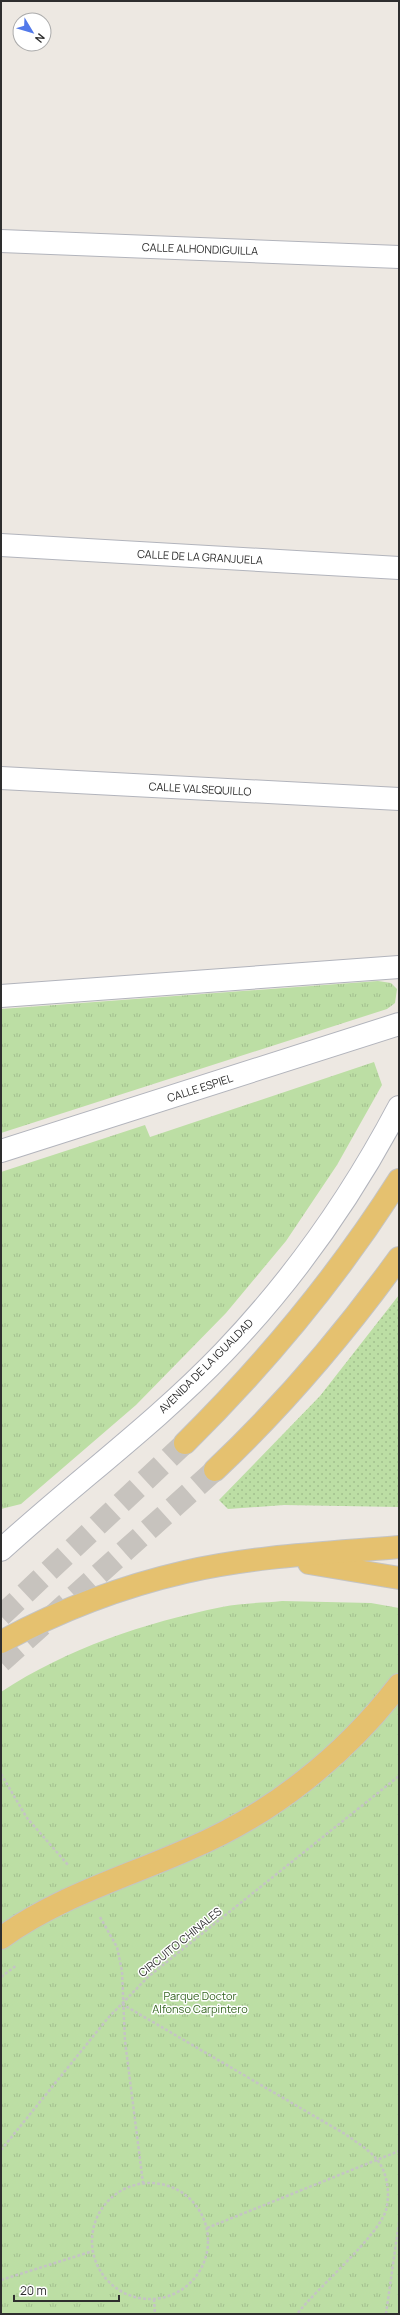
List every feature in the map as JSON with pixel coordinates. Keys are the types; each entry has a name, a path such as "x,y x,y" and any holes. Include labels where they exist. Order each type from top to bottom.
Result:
{"main road":[{"path":"185,1443 232,1396 274,1350 363,1235 399,1180"},
{"path":"215,1470 255,1432 293,1392 365,1305 399,1258"},
{"path":"1,1642 70,1608 143,1582 209,1567 280,1558 399,1547"},
{"path":"280,1558 399,1578"},
{"path":"1,1938 85,1892 190,1849 226,1832 278,1801 335,1754 385,1703 399,1685"}],"street":[{"name":"CALLE ALHONDIGUILLA","path":"1,242 399,256"},
{"name":"CALLE DE LA GRANJUELA","path":"1,545 399,568"},
{"name":"CALLE VALSEQUILLO","path":"1,778 399,799"},
{"path":"1,996 399,967"},
{"name":"CALLE ESPIEL","path":"1,1151 399,1024"},
{"name":"AVENIDA DE LA IGUALDAD","path":"1,1550 186,1389 259,1314 329,1223 356,1182 399,1108"},
{"path":"1,1537 25,1528"}],"path":[{"path":"1,1774 27,1818 76,1874 117,1947 122,1971 122,2004 125,2041 143,2183"},
{"name":"CIRCUITO CHINALES","path":"1,2150 108,2018 148,1977 399,1776"},
{"path":"122,2004 345,2134 377,2160 384,2172 387,2188 386,2211 366,2240 309,2298 297,2314"},
{"path":"207,2228 399,2151"},
{"path":"143,2183 160,2184 181,2192 190,2198 201,2212 207,2228 208,2245 205,2261 196,2276 185,2288 170,2296 154,2299 137,2298 121,2292 108,2281 98,2267 93,2250 93,2232 99,2214 110,2200 125,2189 143,2183"},
{"path":"386,2314 399,2222"},
{"path":"1,2280 93,2250"},
{"path":"154,2299 155,2314"}],"green space":[{"path":"378,981 391,983 397,989 395,1003 387,1009 1,1133 1,1009"},
{"path":"374,1062 382,1085 337,1165 286,1241 226,1313 136,1405 21,1504 1,1509 1,1172 145,1125 150,1137"},
{"path":"399,1295 399,1507 284,1505 228,1509 219,1500 320,1396"},
{"name":"Parque Doctor Alfonso Carpintero","path":"282,1601 371,1603 399,1608 399,2314 1,2314 1,1692 53,1662 135,1629 193,1613 222,1607"}],"tunnel":[{"path":"1,1616 185,1443"},
{"path":"1,1662 215,1470"}]}
